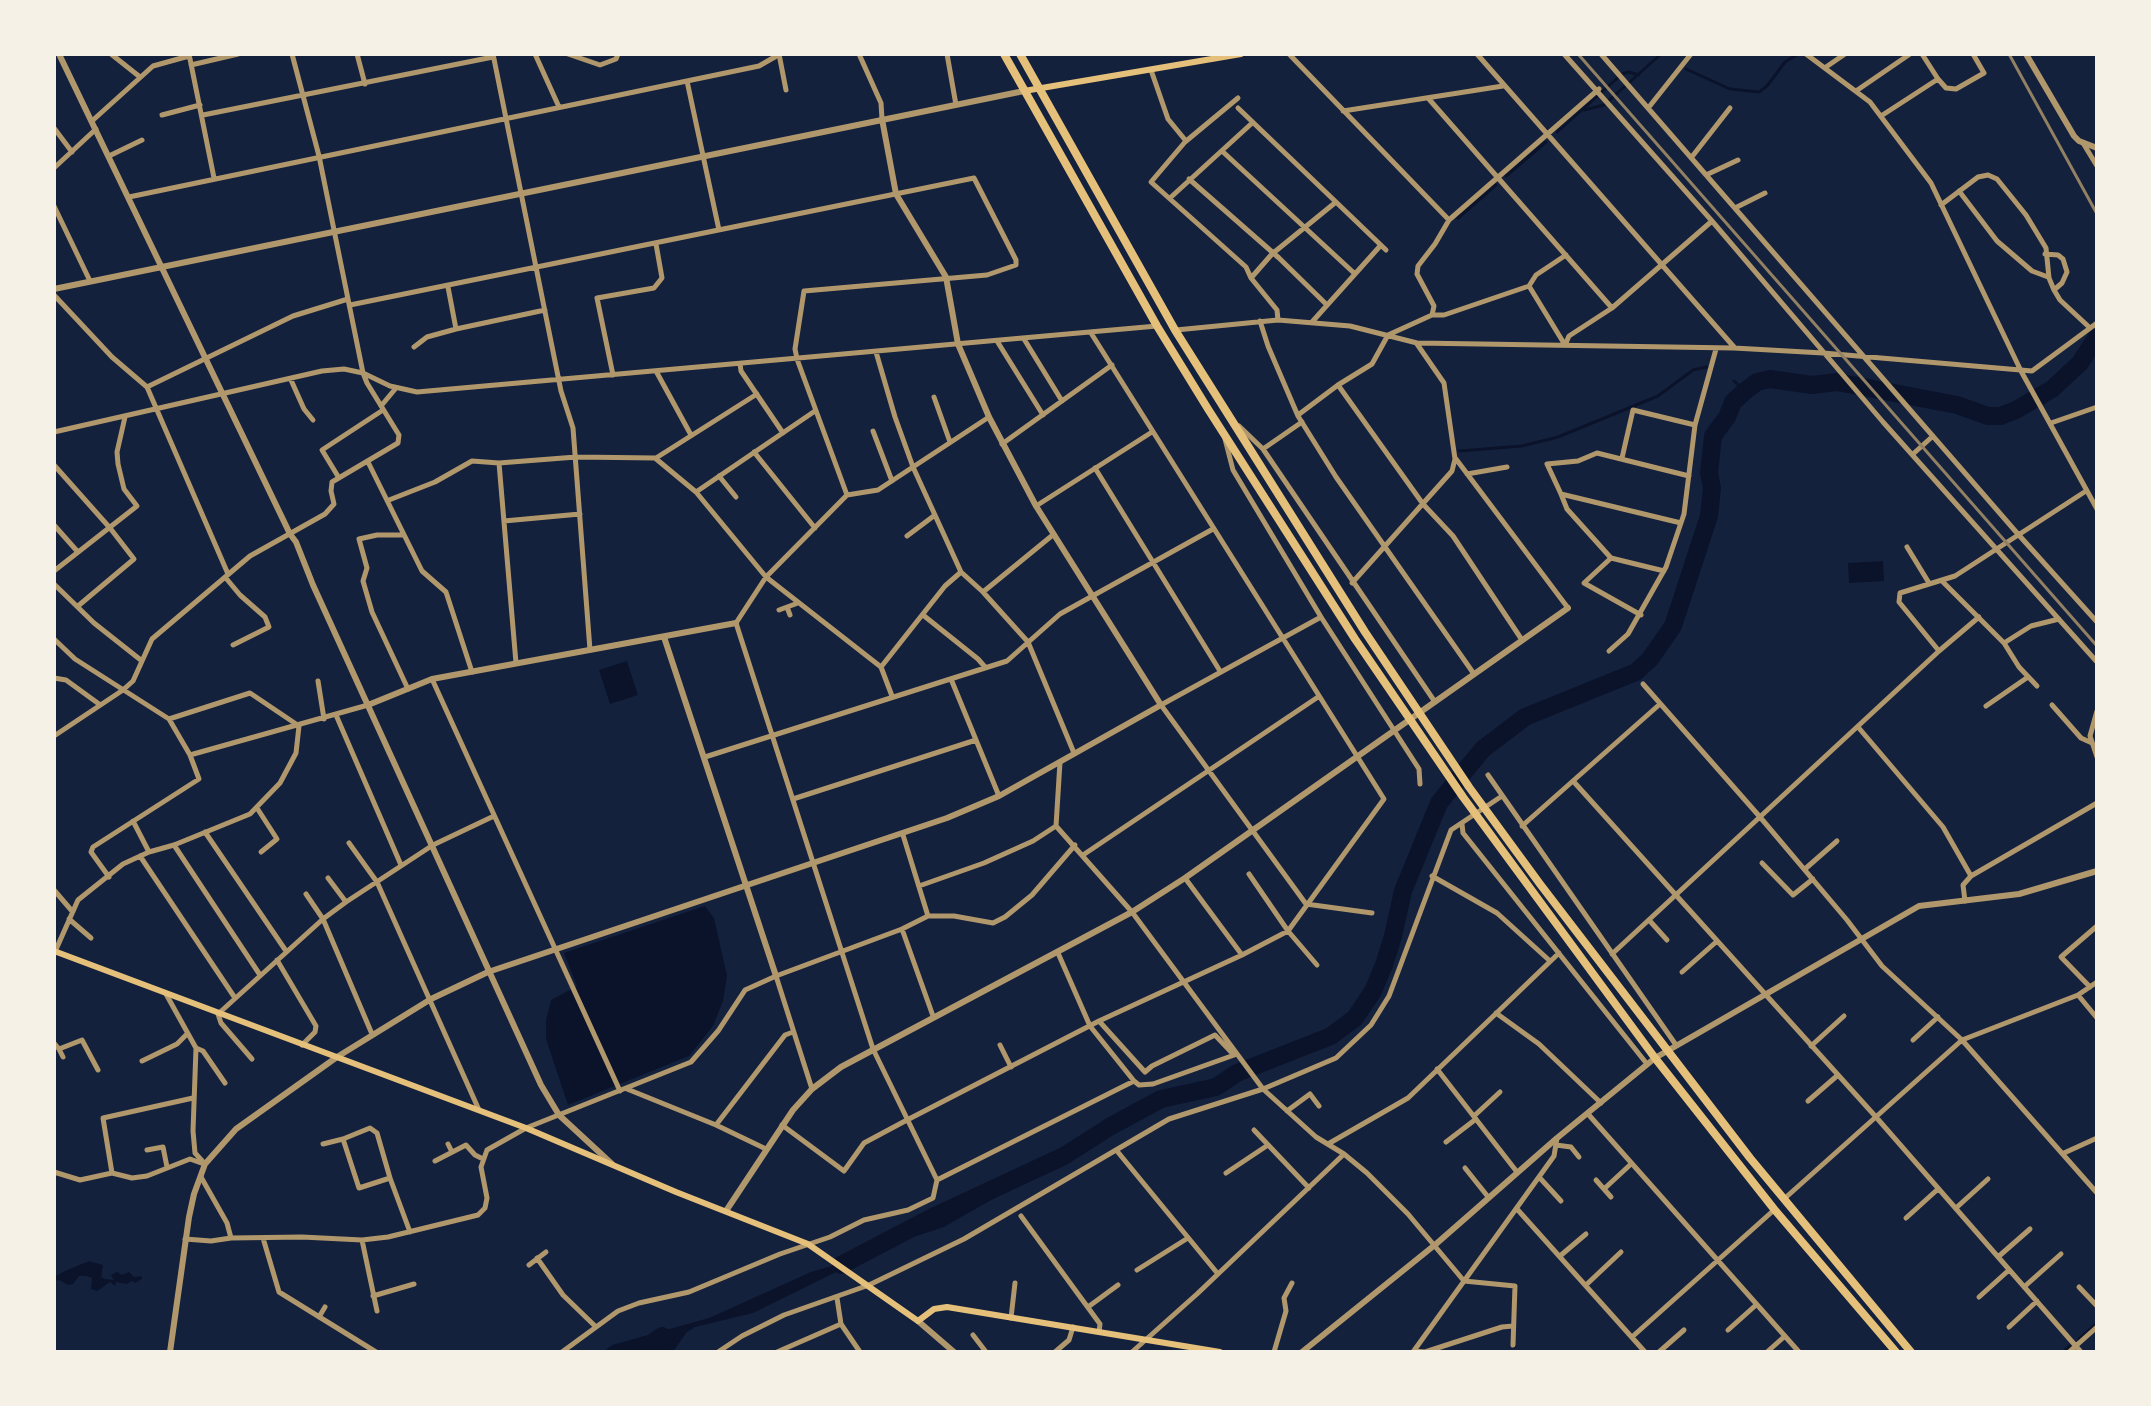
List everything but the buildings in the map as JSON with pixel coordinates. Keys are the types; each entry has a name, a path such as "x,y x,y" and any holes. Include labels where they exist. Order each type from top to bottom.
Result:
{"highway":[{"path":"1004,54 1157,326 1355,639 1651,1061 1896,1352"},
{"path":"1020,54 1175,330 1365,632 1469,787 1540,884 1672,1048 1783,1200 1911,1352"}],"main road":[{"path":"1024,91 1241,54"},
{"path":"54,952 526,1128 808,1244 918,1321 934,1309 947,1307 1220,1352"}],"street":[{"path":"59,54 296,542 541,1085 559,1115 612,1164"},
{"path":"111,54 140,77"},
{"path":"191,65 238,54"},
{"path":"54,736 133,681 152,639 250,556 325,514 334,504 332,482 398,443 399,435 363,373 319,156 292,54"},
{"path":"357,54 365,84"},
{"path":"535,54 559,107"},
{"path":"568,54 600,65 616,59 618,54"},
{"path":"129,197 759,66 780,54 786,90"},
{"path":"859,54 881,103 896,194 946,277 958,344 989,417 1036,506 1161,705 1306,904 1372,913"},
{"path":"947,54 956,105"},
{"path":"1289,54 1449,220"},
{"path":"1477,54 1734,348"},
{"path":"1564,54 1712,221 1883,422 2097,662"},
{"path":"1601,54 2097,622"},
{"path":"1649,107 1691,54"},
{"path":"1806,54 1870,102 1931,183 2021,371 2097,509"},
{"path":"1826,67 1845,54"},
{"path":"1856,91 1910,54"},
{"path":"1922,54 1946,88 1956,89 1984,73 1973,54"},
{"path":"2026,54 2069,128 2095,163"},
{"path":"92,121 153,66 189,55 214,178"},
{"path":"203,115 493,56 559,380 573,428 590,650"},
{"path":"1151,70 1168,119 1186,141"},
{"path":"1881,116 1938,79"},
{"path":"687,81 719,230"},
{"path":"1343,111 1504,86"},
{"path":"1432,315 1434,306 1417,274 1418,266 1449,220 1598,90"},
{"path":"233,645 269,627 265,617 240,595 227,576 147,387 112,357 54,292 162,265 1024,91"},
{"path":"1238,98 1186,141 1151,182 1246,267 1277,310 1278,320"},
{"path":"1428,98 1612,308"},
{"path":"162,115 200,105"},
{"path":"1238,108 1251,124 1384,247 1354,273 1312,323"},
{"path":"1691,158 1730,108"},
{"path":"1170,198 1251,124"},
{"path":"54,128 72,152"},
{"path":"54,168 96,129"},
{"path":"109,156 142,140"},
{"path":"2083,143 2097,148 2093,153 2095,163"},
{"path":"1222,151 1354,273"},
{"path":"1706,175 1738,160"},
{"path":"1941,205 1978,177 1988,175 1997,179 2026,215 2046,248 2049,278 2060,300 2089,327"},
{"path":"147,387 293,316 349,302 448,287 974,178 1016,265 987,275 804,291 795,349 797,359 847,495"},
{"path":"1189,179 1326,304"},
{"path":"1959,191 1997,241 2032,271 2049,278"},
{"path":"1735,208 1765,193"},
{"path":"1251,278 1272,254 1336,202"},
{"path":"54,206 90,281"},
{"path":"1565,345 1569,336 1612,308 1712,221"},
{"path":"613,375 597,298 654,288 662,278 656,244"},
{"path":"2045,254 2058,255 2063,259 2067,272 2054,290"},
{"path":"1298,416 1372,364 1388,335 1432,315 1444,315 1529,286 1536,275 1566,255"},
{"path":"1529,286 1565,345"},
{"path":"448,287 456,329"},
{"path":"414,347 427,337 545,310"},
{"path":"54,432 322,371 344,369 363,373 396,388 417,392 1157,326 1175,330 1278,320 1350,326 1417,343 1734,348 2032,371 2097,323"},
{"path":"1260,321 1298,416 1336,477 1474,674"},
{"path":"782,1125 844,1171 864,1143 1099,1021 1288,931 1384,799 1091,333"},
{"path":"1024,339 1062,401"},
{"path":"997,341 1043,415"},
{"path":"1352,583 1452,471 1455,459 1444,383 1417,343"},
{"path":"1609,651 1628,634 1664,571 1681,523 1695,425 1716,349"},
{"path":"876,352 913,467 961,572 1028,642 1074,753"},
{"path":"740,364 741,371 783,433"},
{"path":"1002,444 1112,365"},
{"path":"656,371 691,435"},
{"path":"291,380 304,409 313,420"},
{"path":"1338,385 1423,504 1453,536 1523,641"},
{"path":"339,478 322,450 382,408 396,388"},
{"path":"389,500 435,482 472,461 499,463 576,457 655,458 757,394"},
{"path":"934,397 950,442"},
{"path":"2051,423 2097,407"},
{"path":"1622,458 1633,410 1695,425"},
{"path":"696,492 815,411"},
{"path":"1228,415 1263,449 1435,702"},
{"path":"54,571 137,506 124,489 118,464 117,452 125,417"},
{"path":"190,755 324,719 432,679 736,623 766,577 847,495 878,490 989,417"},
{"path":"1263,449 1302,422"},
{"path":"873,431 892,481"},
{"path":"1036,506 1152,432"},
{"path":"1223,433 1233,470 1321,617 1419,769 1420,784"},
{"path":"1913,454 1933,436"},
{"path":"754,452 815,528"},
{"path":"1664,571 1611,558 1567,509 1547,464 1578,461 1597,453 1689,476"},
{"path":"655,458 696,492 766,577 881,667 892,696"},
{"path":"726,1211 782,1125 812,1089 841,1067 1132,912 1185,878 1568,608 1455,459"},
{"path":"368,462 422,571 446,592 472,672"},
{"path":"499,463 516,663"},
{"path":"54,465 134,559 78,606"},
{"path":"1467,474 1507,467"},
{"path":"1095,468 1221,672"},
{"path":"719,476 736,497"},
{"path":"1939,651 1899,602 1900,593 1955,576 2086,491"},
{"path":"1561,494 1681,523"},
{"path":"504,521 580,514"},
{"path":"907,536 935,515"},
{"path":"54,525 77,551"},
{"path":"705,757 1007,661 1060,614 1213,529"},
{"path":"983,592 1055,534"},
{"path":"405,535 377,535 359,539 367,568 363,581 372,612 408,689"},
{"path":"1907,547 1929,583"},
{"path":"1611,558 1584,583 1641,615"},
{"path":"881,667 945,586 961,572"},
{"path":"1941,580 2004,643 2037,686"},
{"path":"54,584 94,623 142,661"},
{"path":"779,610 799,603"},
{"path":"787,607 790,615"},
{"path":"923,615 985,667"},
{"path":"170,1352 185,1239 194,1194 205,1164 236,1129 372,1034 431,999 488,972 903,835 999,796 1321,617"},
{"path":"1612,954 1979,617"},
{"path":"2004,643 2031,626 2059,619"},
{"path":"562,1352 618,1311 689,1292 830,1237 864,1220 908,1210 933,1198 937,1180 873,1049 736,623"},
{"path":"664,637 812,1089"},
{"path":"54,639 75,659 169,719 190,755 199,779 93,847 91,852 109,877"},
{"path":"1986,706 2028,677"},
{"path":"54,678 66,680 99,704"},
{"path":"432,679 571,984 623,1090 716,1125 766,1149"},
{"path":"951,679 999,796"},
{"path":"318,681 324,719"},
{"path":"1643,684 1805,869 1882,966 1962,1040 2097,1192"},
{"path":"169,719 250,693 299,726"},
{"path":"1083,855 1318,696"},
{"path":"1522,826 1660,704"},
{"path":"2052,705 2081,738 2092,743"},
{"path":"2097,711 2090,728 2097,757"},
{"path":"336,715 401,865"},
{"path":"54,952 78,900 123,864 250,814 257,808 280,783 296,753 299,726"},
{"path":"1858,727 1943,827 1971,876"},
{"path":"793,799 976,740"},
{"path":"1060,762 1056,826 1132,912 1263,1089 1327,1145 1344,1154 1408,1214 1464,1281 1515,1286 1513,1345"},
{"path":"1488,775 1612,954 1672,1048"},
{"path":"1574,782 1876,1117 2081,1352"},
{"path":"718,1352 784,1315 837,1298 964,1239 1169,1119 1263,1089 1336,1058 1371,1025 1389,996 1451,830 1502,796"},
{"path":"1965,901 1963,885 1971,876 2097,803"},
{"path":"257,808 277,839 261,852"},
{"path":"252,1059 221,1023 218,1014 286,951 346,902 433,845 494,816"},
{"path":"133,821 149,852"},
{"path":"1462,824 1463,833 1651,1061"},
{"path":"919,886 984,863 1033,841 1056,826"},
{"path":"205,832 286,951"},
{"path":"903,835 928,916"},
{"path":"1805,869 1837,841"},
{"path":"349,843 377,882 479,1111"},
{"path":"174,845 260,975"},
{"path":"185,1239 362,1240 478,1215 485,1208 487,1198 481,1167 487,1150 526,1128 691,1062 718,1031 745,990 928,916 954,916 993,923 1032,895 1075,845"},
{"path":"269,847 274,854"},
{"path":"140,856 235,998"},
{"path":"1762,863 1793,895 1813,879"},
{"path":"1302,1352 1434,1246 1517,1172 1557,1142 1651,1061 1672,1048 1919,906 2019,894 2097,871"},
{"path":"1763,879 1771,872"},
{"path":"1249,874 1288,931 1317,965"},
{"path":"1432,876 1497,913 1550,961"},
{"path":"328,878 346,902"},
{"path":"1185,878 1242,955"},
{"path":"54,890 72,911"},
{"path":"306,894 323,919 372,1034"},
{"path":"69,919 91,938"},
{"path":"1649,920 1667,940"},
{"path":"2090,987 2061,957 2097,926"},
{"path":"902,929 933,1016"},
{"path":"1682,972 1716,942"},
{"path":"1058,953 1090,1026 1139,1085 1236,1054"},
{"path":"1327,1145 1408,1098 1559,953"},
{"path":"277,960 316,1026 315,1032 302,1045"},
{"path":"1783,1200 1962,1040 2078,995 2097,982"},
{"path":"166,994 196,1048 203,1051 225,1083"},
{"path":"2078,995 2097,1018"},
{"path":"1496,1013 1539,1044 1601,1103"},
{"path":"1811,1046 1844,1016"},
{"path":"1913,1040 1938,1017"},
{"path":"1099,1021 1145,1072 1149,1084"},
{"path":"716,1125 785,1035 793,1032"},
{"path":"142,1061 177,1044 187,1034"},
{"path":"1145,1072 1215,1035 1236,1054"},
{"path":"63,1057 56,1046 82,1040 98,1070"},
{"path":"1000,1045 1011,1067"},
{"path":"196,1048 193,1098 195,1153 205,1164"},
{"path":"93,1059 101,1055"},
{"path":"1437,1069 1517,1172"},
{"path":"1808,1101 1838,1075"},
{"path":"937,1180 1134,1081"},
{"path":"1446,1142 1500,1092"},
{"path":"1287,1111 1310,1094 1319,1106"},
{"path":"112,1173 103,1118 193,1098"},
{"path":"1588,1114 1799,1352"},
{"path":"323,1144 370,1128 377,1133 410,1232"},
{"path":"1254,1130 1309,1188"},
{"path":"2064,1153 2097,1138"},
{"path":"343,1139 359,1188 390,1178"},
{"path":"1557,1142 1571,1147 1579,1157"},
{"path":"1414,1352 1554,1156 1557,1142"},
{"path":"448,1144 452,1152"},
{"path":"435,1161 466,1145 483,1159"},
{"path":"1226,1173 1268,1145"},
{"path":"147,1150 163,1147 167,1167"},
{"path":"1117,1151 1218,1274"},
{"path":"1132,1352 1344,1154"},
{"path":"54,1172 80,1180 112,1173 132,1178 147,1176 190,1159 205,1164"},
{"path":"1604,1189 1631,1164"},
{"path":"1465,1168 1489,1198"},
{"path":"200,1176 227,1223 231,1238"},
{"path":"1539,1177 1561,1201"},
{"path":"1955,1208 1988,1179"},
{"path":"1596,1180 1611,1197"},
{"path":"1906,1218 1938,1189"},
{"path":"1517,1209 1645,1352"},
{"path":"1632,1337 1774,1209"},
{"path":"1021,1216 1100,1324 1099,1332"},
{"path":"1998,1258 2030,1229"},
{"path":"1560,1256 1586,1234"},
{"path":"263,1238 279,1292 376,1352"},
{"path":"1137,1270 1188,1238"},
{"path":"362,1240 377,1311"},
{"path":"529,1265 546,1252"},
{"path":"1586,1285 1621,1252"},
{"path":"2024,1287 2061,1254"},
{"path":"537,1258 563,1295 595,1326"},
{"path":"1979,1297 2009,1270"},
{"path":"394,1278 397,1289"},
{"path":"1011,1318 1015,1283"},
{"path":"1274,1352 1286,1311 1284,1298 1292,1283"},
{"path":"373,1296 414,1284"},
{"path":"1088,1307 1118,1285"},
{"path":"2079,1287 2097,1306"},
{"path":"837,1298 841,1324 860,1352"},
{"path":"2082,1305 2090,1298"},
{"path":"2009,1327 2037,1301"},
{"path":"1728,1330 1756,1305"},
{"path":"319,1317 325,1307"},
{"path":"918,1321 954,1352"},
{"path":"777,1352 841,1324"},
{"path":"1414,1352 1425,1352 1513,1326"},
{"path":"1055,1352 1069,1340 1073,1327"},
{"path":"2069,1352 2097,1327"},
{"path":"1659,1352 1684,1330"},
{"path":"973,1335 986,1352"},
{"path":"1767,1352 1785,1336"}],"water":[{"path":"1883,561 1884,581 1849,583 1848,563"},
{"path":"627,661 638,695 610,704 599,670"},
{"path":"705,906 714,918 727,976 723,1001 713,1026 689,1056 568,1105 546,1039 546,1020 551,1000 577,986 564,953"},
{"path":"1021,1177 1012,1188 944,1227 895,1243 753,1313 695,1327 686,1333 673,1352 643,1352 640,1347 624,1352 603,1352 612,1345 709,1318 811,1272 859,1258 933,1217"},
{"path":"89,1261 103,1265 101,1277 105,1279 114,1280 111,1275 129,1272 134,1277 142,1276 142,1279 127,1284 116,1282 115,1286 110,1282 97,1291 91,1289 92,1278 86,1276 79,1276 68,1285 54,1281 54,1277"}],"waterway":[{"path":"1584,110 1604,105 1661,54"},
{"path":"1686,69 1730,89 1759,92 1785,62 1798,54"},
{"path":"1557,132 1622,74 1629,72 1639,75"},
{"path":"1506,176 1546,142"},
{"path":"1458,218 1496,185"},
{"path":"841,1265 933,1217 1064,1156 1161,1099 1216,1087 1237,1073 1331,1036 1355,1018 1373,991 1384,965 1403,891 1439,803 1468,767 1483,749 1525,717 1636,672 1650,659 1673,626 1709,516 1713,436 1727,417 1733,402 1757,382 1770,379 1812,385 1837,382 1957,405 1988,416 2000,416 2052,389 2080,363 2097,337"},
{"path":"1459,451 1522,446 1558,437 1658,396 1693,370 1707,367"},
{"path":"1734,381 1745,391"},
{"path":"2079,1339 2097,1323"},
{"path":"629,1352 662,1336"},
{"path":"2063,1352 2070,1346"}],"railway":[{"path":"1578,54 2097,646"},
{"path":"2009,54 2097,214"}]}
